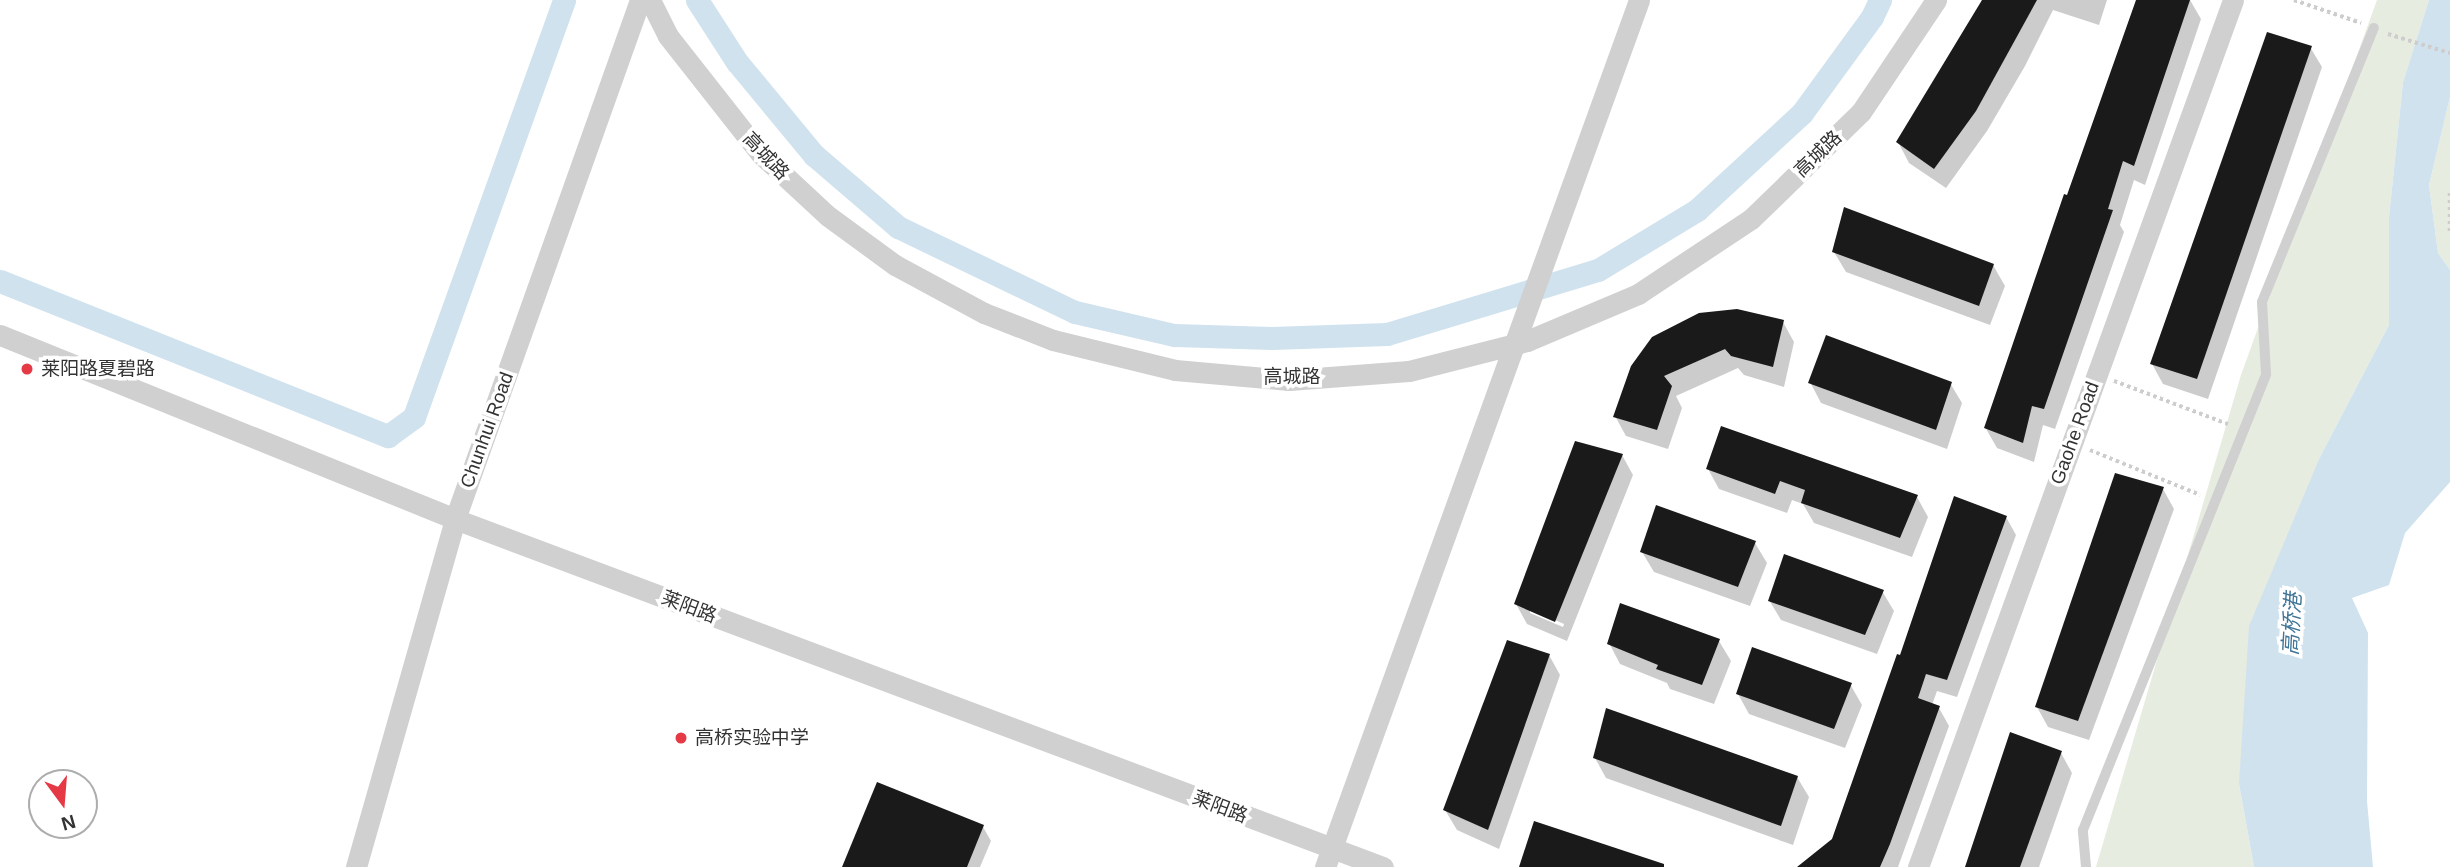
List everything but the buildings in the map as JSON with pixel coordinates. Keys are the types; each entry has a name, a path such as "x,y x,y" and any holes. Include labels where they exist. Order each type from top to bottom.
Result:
{"street":[{"name":"Chunhui Road","path":"356,867 455,519 640,0"},
{"name":"高城路","path":"650,0 668,36 761,155 828,216 895,265 984,313 1053,340 1175,370 1289,380 1409,370 1516,344 1638,293 1751,219 1861,112 1936,0"},
{"path":"1329,858 1639,0"},
{"name":"Gaohe Road","path":"1918,867 2233,0"},
{"name":"莱阳路","path":"0,335 455,519 1329,858 1383,867"}],"lane":[{"path":"2086,867 2083,830 2266,374 2262,302 2374,28"}],"path":[{"path":"2294,0 2406,41 2450,53"},
{"path":"2450,193 2450,235"},
{"path":"2097,375 2243,430"},
{"path":"2072,443 2215,501"}],"shaded area":[{"path":"2377,0 2429,0 2403,82 2389,217 2389,325 2320,457 2239,784 2254,867 2096,867 2241,375"},
{"path":"2450,97 2450,270 2438,253 2429,185"}],"water":[{"name":"高桥港","path":"2429,0 2450,0 2450,97 2429,185 2438,253 2450,270 2450,482 2405,533 2389,585 2352,598 2368,633 2367,801 2373,867 2254,867 2239,784 2249,626 2320,457 2389,325 2389,217 2403,82"}],"waterway":[{"path":"0,281 388,436 414,417 564,0"},
{"path":"697,0 737,62 814,155 898,227 1075,312 1174,335 1272,338 1387,334 1598,270 1697,210 1802,113 1872,17 1880,0"}],"place":[{"name":"莱阳路夏碧路","path":"27,369"},
{"name":"高桥实验中学","path":"681,738"}]}
